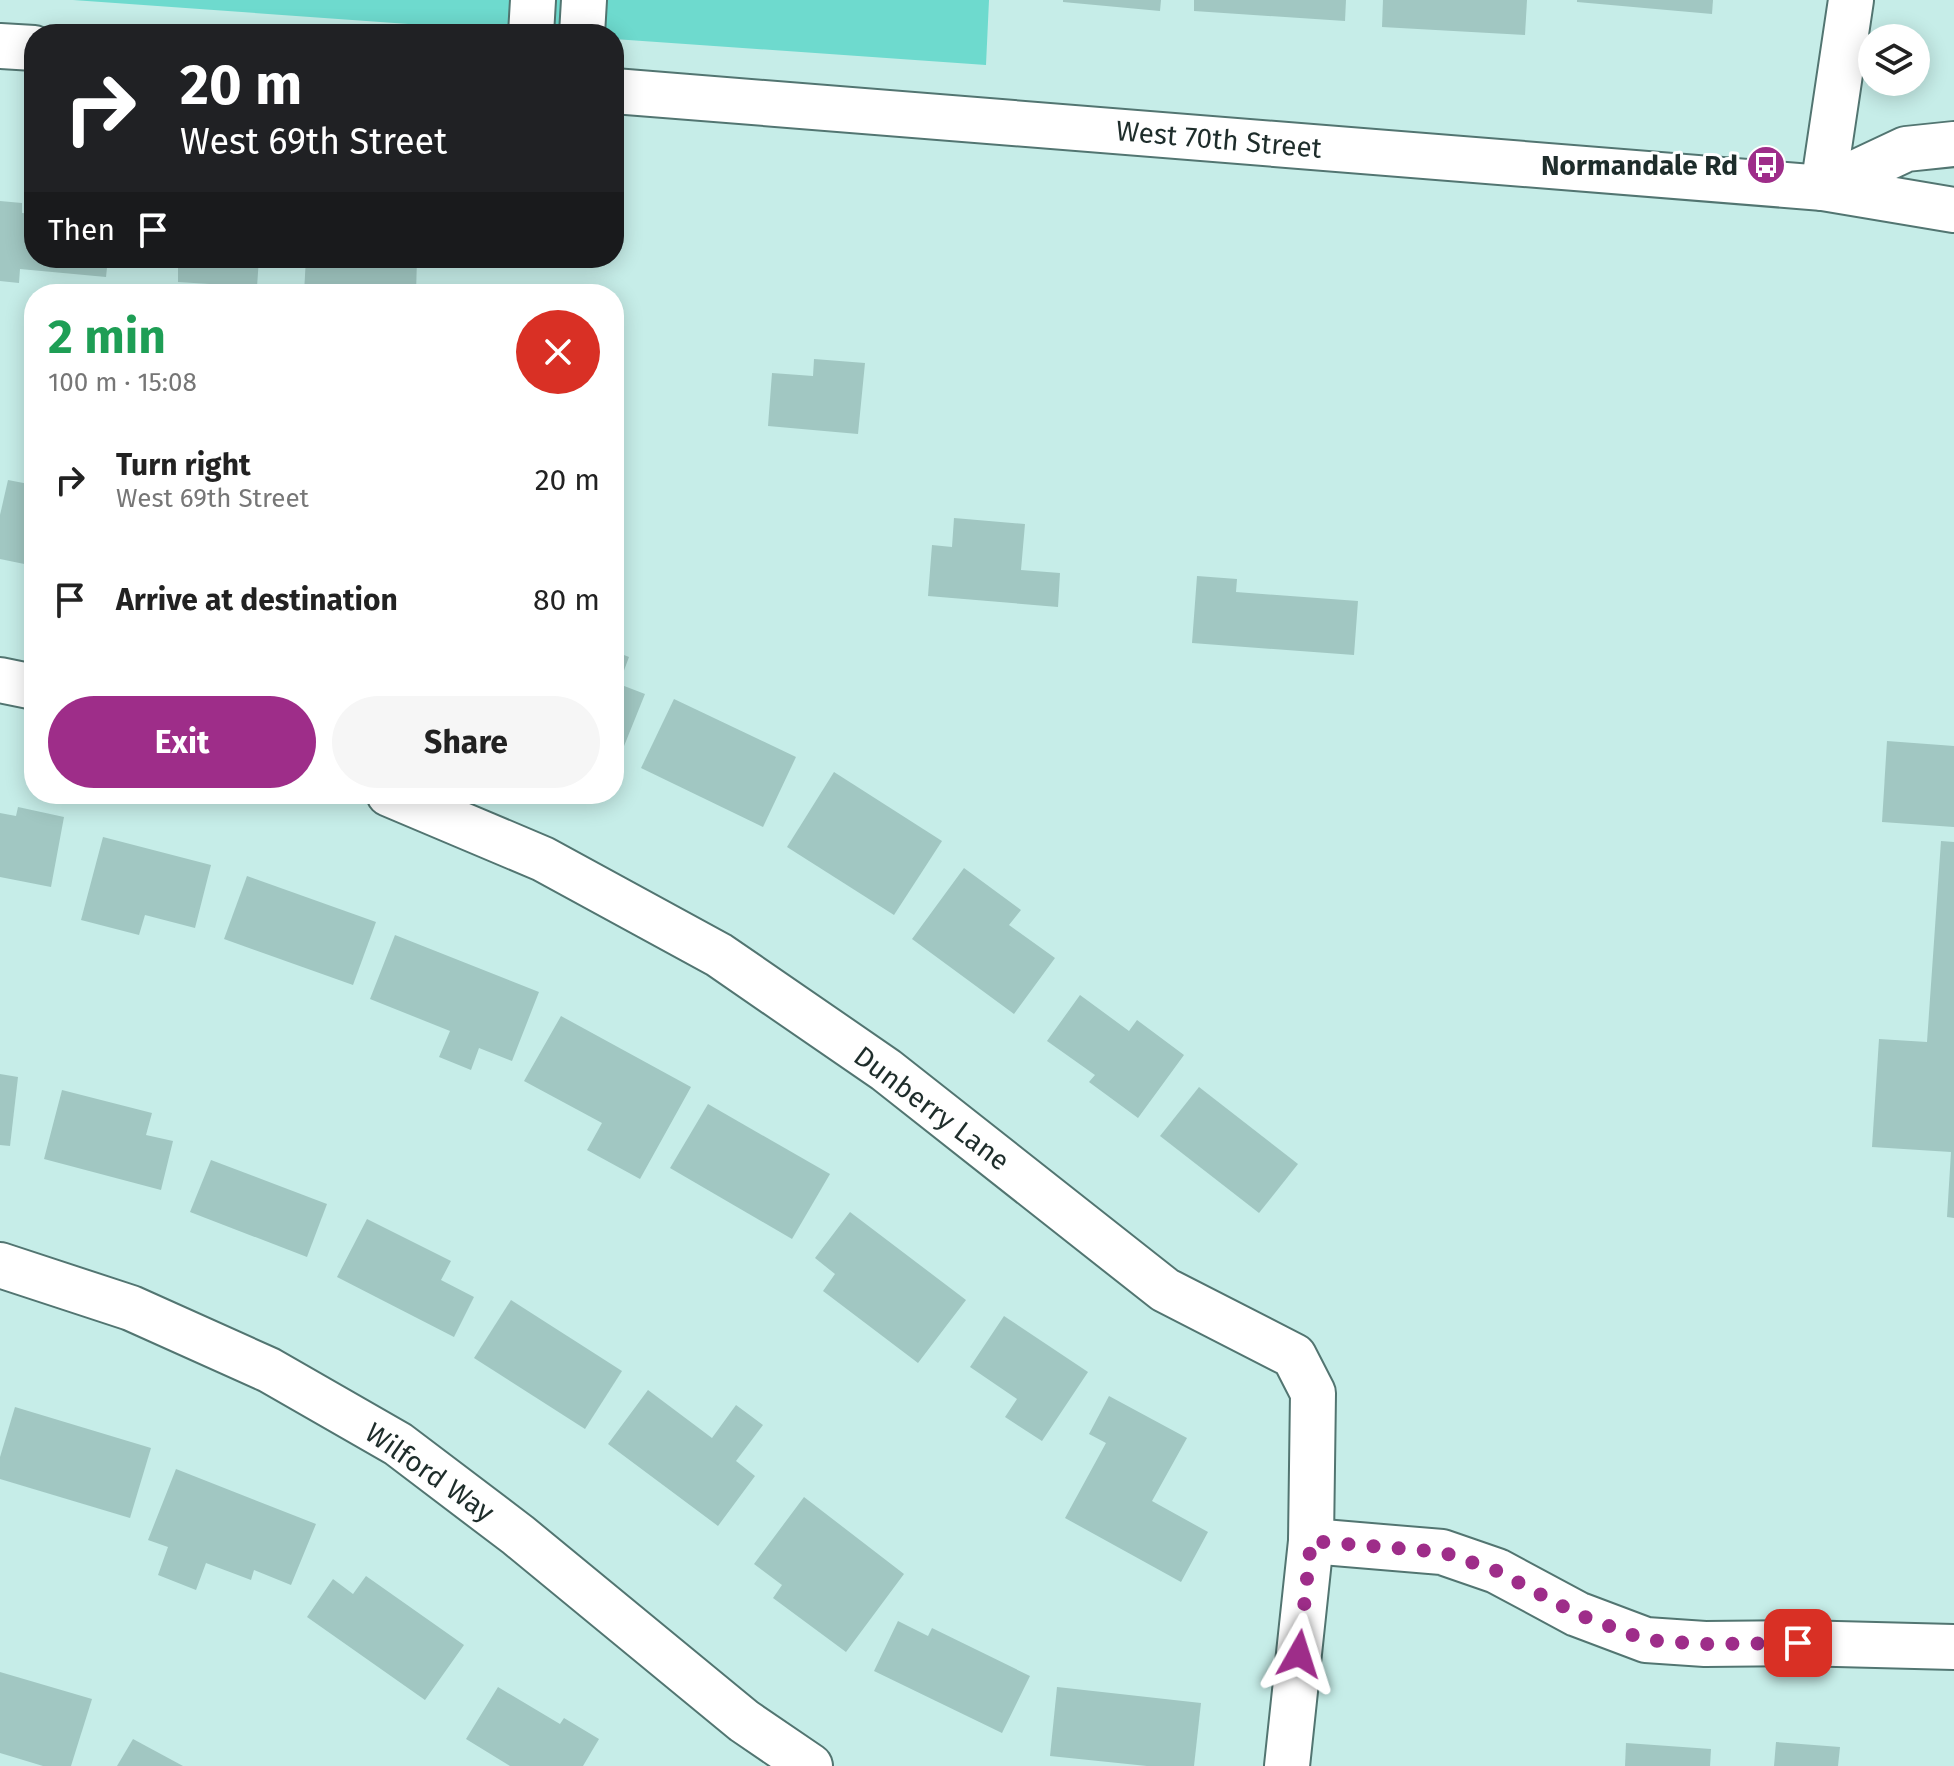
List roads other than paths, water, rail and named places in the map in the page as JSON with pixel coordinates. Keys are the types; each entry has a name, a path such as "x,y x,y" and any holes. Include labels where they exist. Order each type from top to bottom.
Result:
{"street":[{"path":"532,24 533,0"},
{"path":"583,24 584,0"},
{"path":"1823,188 1851,0"},
{"path":"0,46 24,47"},
{"name":"West 70th Street","path":"624,92 1823,188 1954,210"},
{"name":"West 70th Street","path":"1823,188 1906,149 1954,144"},
{"path":"0,680 24,685"},
{"name":"Dunberry Lane","path":"413,804 543,859 719,955 886,1070 1165,1290 1294,1356 1313,1393 1311,1541 1287,1766"},
{"name":"Wilford Way","path":"0,1265 131,1308 269,1370 398,1444 518,1535 744,1721 810,1766"},
{"path":"1311,1541 1442,1552 1497,1571 1577,1614 1646,1640 1705,1644 1954,1647"}],"place":[{"name":"Normandale Rd","path":"1766,165"}]}
